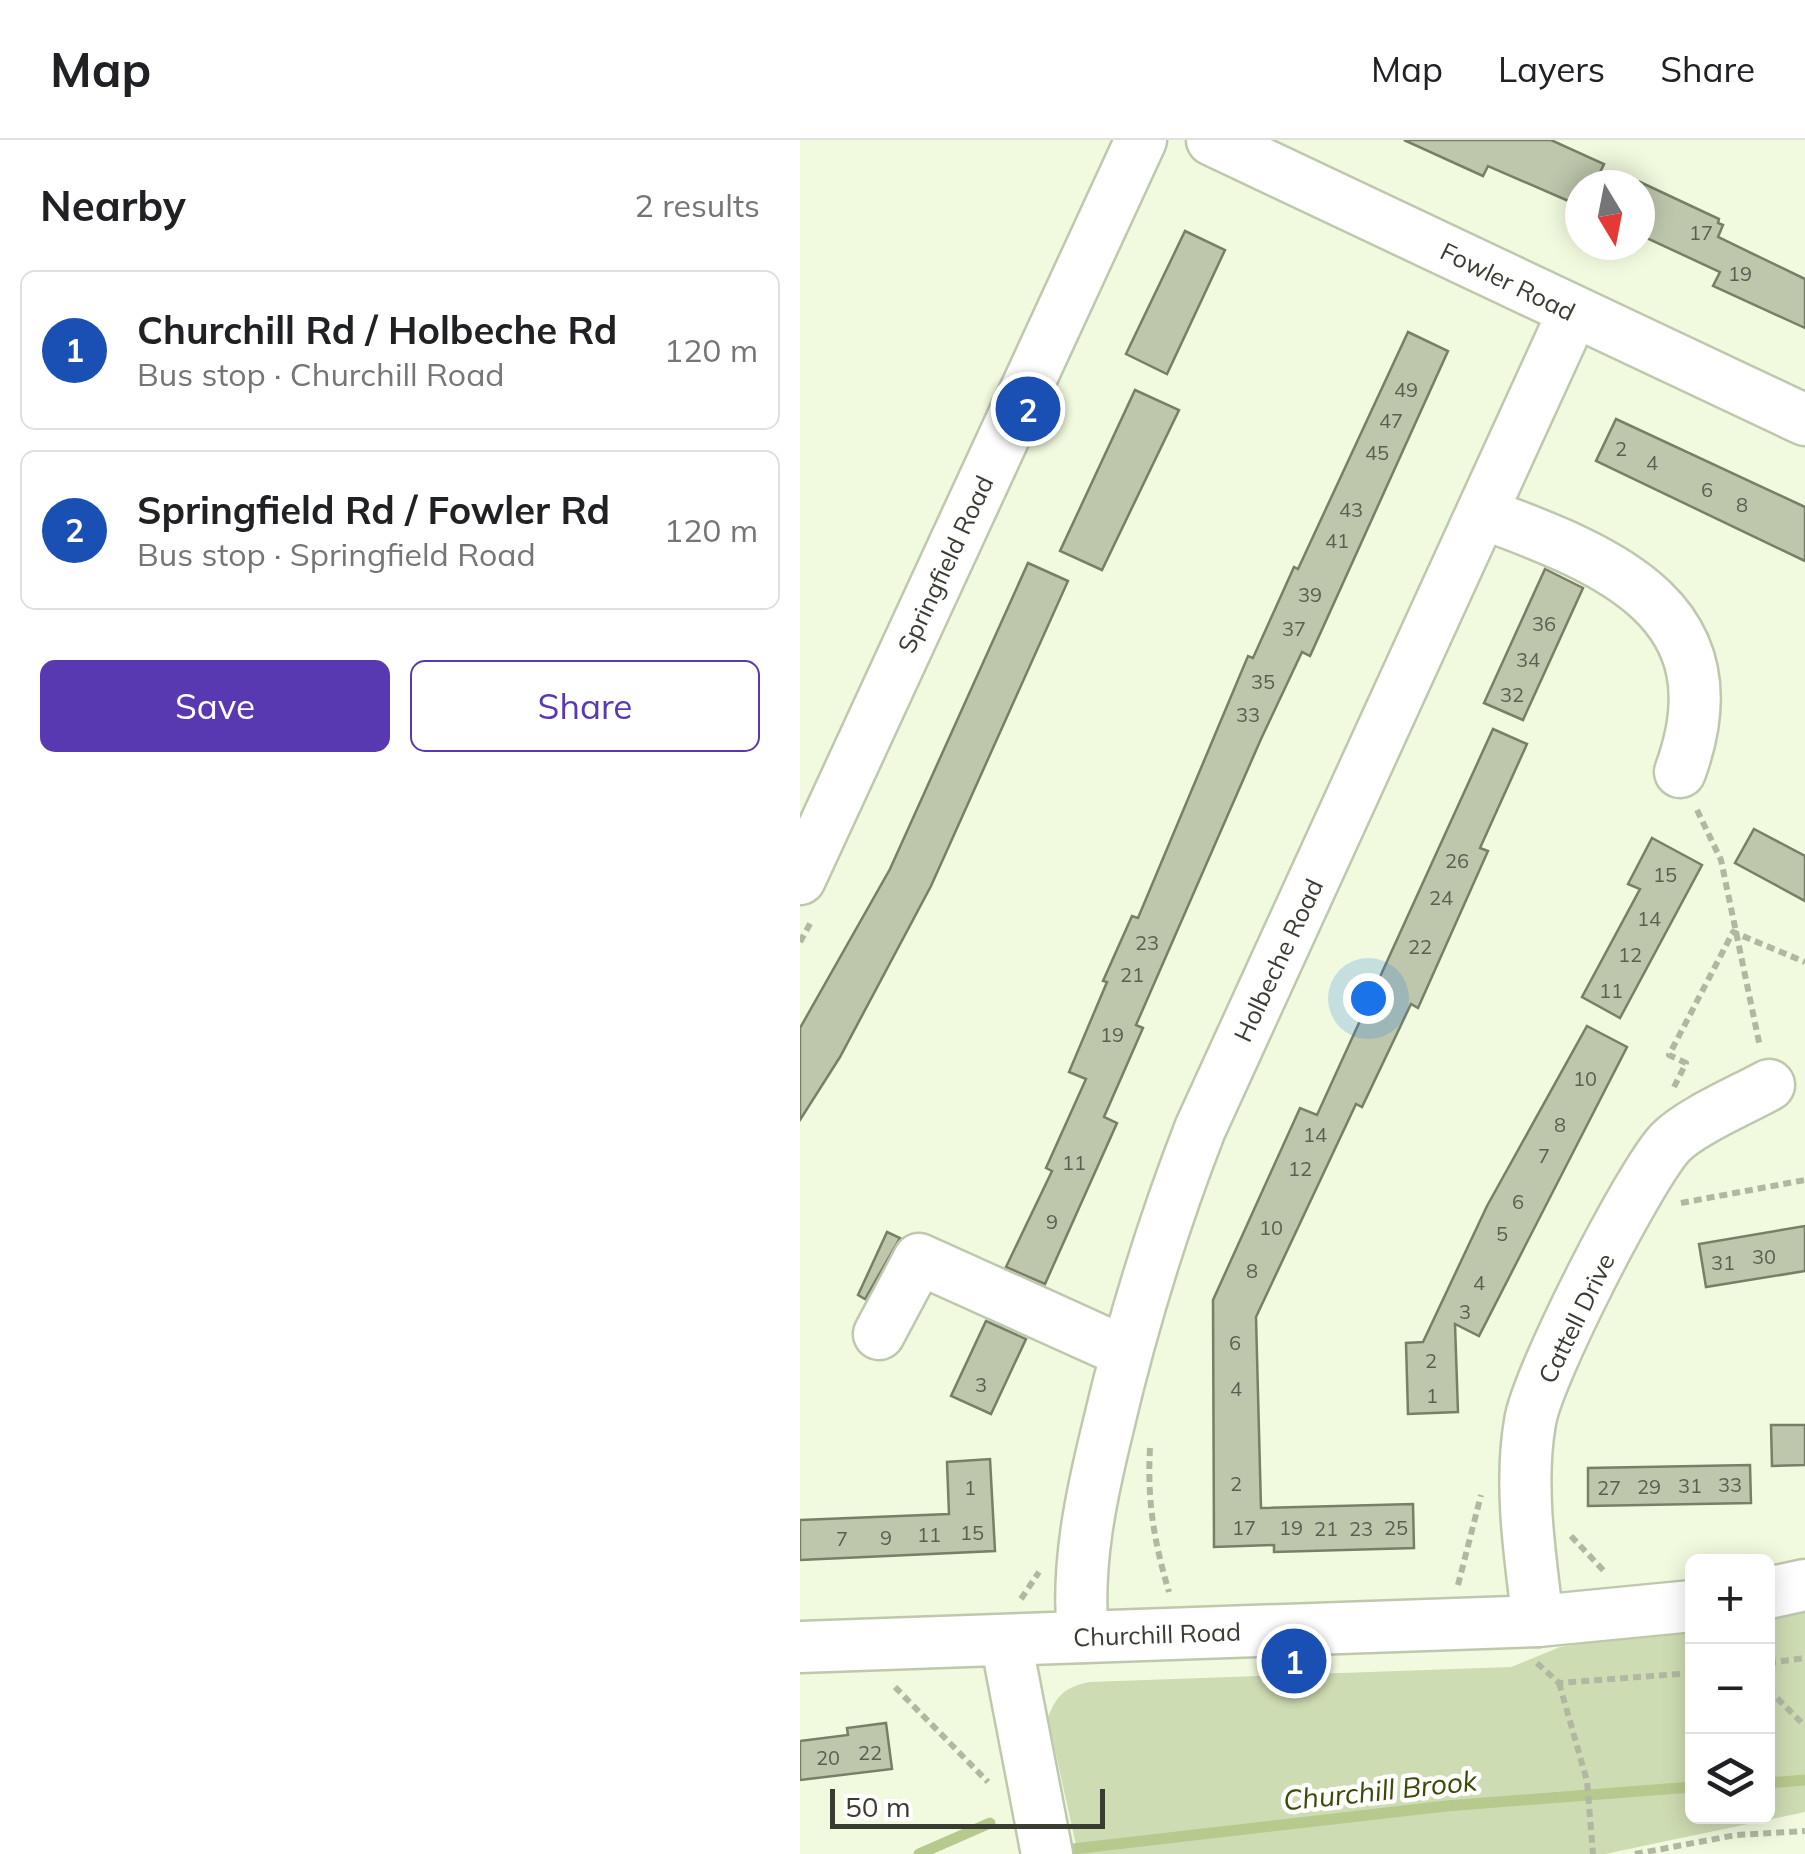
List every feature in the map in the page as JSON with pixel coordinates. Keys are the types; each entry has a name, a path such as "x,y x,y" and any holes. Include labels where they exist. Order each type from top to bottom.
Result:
{"street":[{"name":"Springfield Road","path":"800,880 1141,140"},
{"name":"Fowler Road","path":"1212,140 1805,420"},
{"name":"Holbeche Road","path":"1083,1637 1082,1561 1125,1352 1156,1243 1200,1129 1573,313"},
{"path":"1484,514 1559,545 1640,586 1662,610 1688,650 1699,702 1680,772"},
{"name":"Cattell Drive","path":"1534,1639 1526,1455 1530,1418 1546,1374 1637,1192 1672,1141 1769,1085"},
{"path":"879,1334 919,1259 1125,1352"},
{"path":"1775,1591 1805,1585"},
{"name":"Churchill Road","path":"800,1648 1083,1637 1534,1639 1685,1607"},
{"path":"1006,1641 1021,1799 1047,1854"}],"path":[{"path":"1680,772 1720,860 1769,1085"},
{"path":"1672,1218 1681,1202 1805,1180"},
{"path":"1568,1533 1612,1580"},
{"path":"1534,1639 1559,1683 1587,1782 1593,1854"},
{"path":"855,1647 1021,1799"},
{"path":"1775,1663 1805,1658"},
{"path":"1559,1683 1685,1674"},
{"path":"1775,1696 1805,1726"},
{"path":"1636,1854 1736,1835 1805,1831"}],"green space":[{"path":"1805,1606 1805,1812 1775,1818 1775,1644 1775,1612"},
{"path":"1685,1628 1685,1824 1748,1824 1605,1854 1078,1854 1048,1718 1058,1698 1074,1686 1089,1682 1511,1667 1560,1647"}],"building":[{"path":"1404,140 1551,140 1604,164 1601,170 1565,170 1565,199 1488,166 1483,176"},
{"path":"1655,189 1719,219 1718,223 1723,225 1718,237 1805,279 1805,328 1713,286 1720,272 1655,242"},
{"path":"1185,231 1225,250 1167,374 1126,354"},
{"path":"1408,332 1448,351 1310,656 1302,652 1261,739 1136,1025 1143,1028 1104,1117 1117,1123 1045,1284 1006,1267 1052,1171 1046,1168 1086,1079 1069,1072 1107,982 1103,981 1132,916 1138,918 1248,656 1253,658 1294,567 1298,569"},
{"path":"1135,390 1179,410 1102,570 1060,551"},
{"path":"1616,419 1805,507 1805,561 1596,461"},
{"path":"1028,563 1068,581 931,886 840,1057 800,1120 800,1028 890,869"},
{"path":"1545,569 1583,588 1523,720 1484,703"},
{"path":"1493,729 1527,744 1480,848 1488,851 1418,1008 1411,1004 1362,1107 1356,1104 1256,1317 1261,1508 1413,1504 1414,1548 1274,1552 1274,1545 1214,1547 1213,1300 1300,1108 1317,1115"},
{"path":"1754,829 1805,856 1805,901 1735,863"},
{"path":"1652,838 1702,865 1620,1018 1582,997 1640,889 1628,884"},
{"path":"1587,1026 1627,1047 1479,1336 1455,1324 1458,1412 1408,1414 1406,1343 1423,1342 1487,1206"},
{"path":"1805,1226 1805,1271 1706,1287 1699,1244"},
{"path":"887,1232 900,1238 865,1299 858,1295"},
{"path":"986,1321 1026,1339 991,1414 951,1396"},
{"path":"1771,1425 1805,1425 1805,1465 1772,1466"},
{"path":"990,1459 995,1551 800,1560 800,1520 949,1514 947,1462"},
{"path":"1750,1465 1751,1503 1588,1506 1588,1468"},
{"path":"886,1723 892,1769 800,1780 800,1741 848,1735 847,1728"}],"waterway":[{"name":"Churchill Brook","path":"1775,1782 1805,1780"},
{"name":"Churchill Brook","path":"1073,1849 1446,1806 1685,1788"},
{"name":"Churchill Brook","path":"919,1854 990,1823"}],"place":[{"name":"Springfield Rd / Fowler Rd","path":"1028,409"},
{"name":"Churchill Rd / Holbeche Rd","path":"1294,1661"}]}
